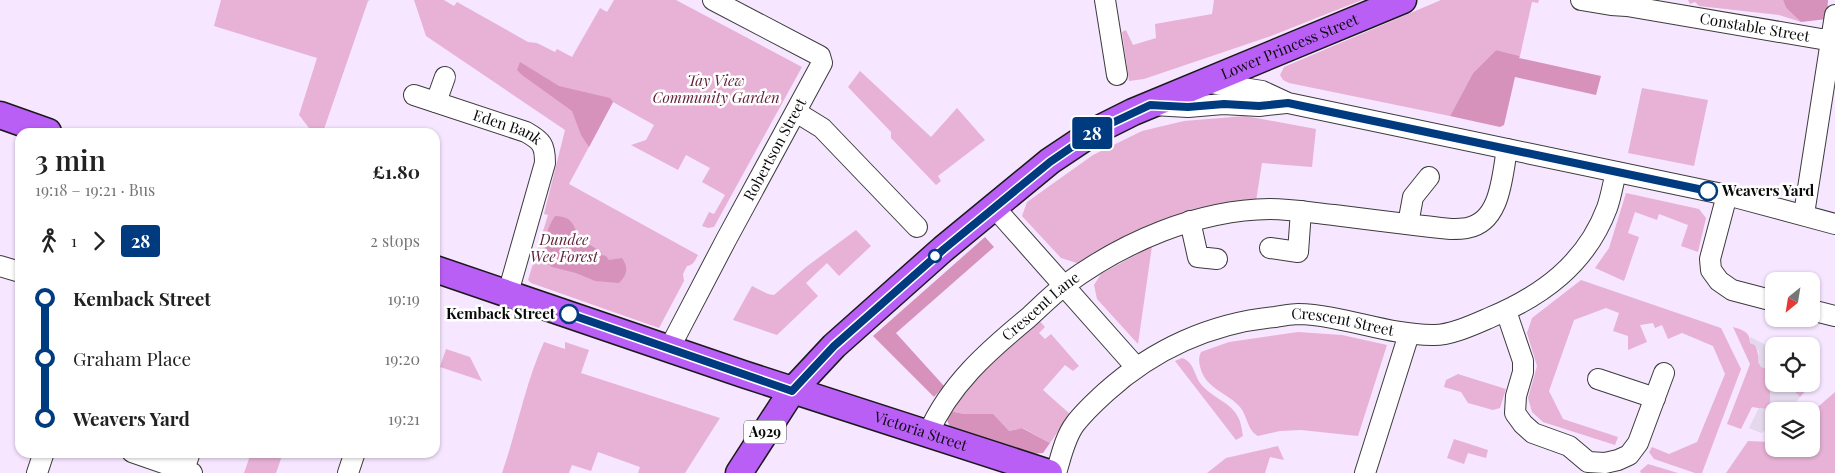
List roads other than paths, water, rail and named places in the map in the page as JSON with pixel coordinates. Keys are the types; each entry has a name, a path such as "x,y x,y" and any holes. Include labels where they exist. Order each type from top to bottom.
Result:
{"main road":[{"name":"Lower Princess Street","path":"792,391 841,339 907,280 1050,162 1095,131 1150,105 1404,0"},
{"path":"0,115 37,128"},
{"name":"Victoria Street","path":"440,271 792,391 1049,473"},
{"name":"A929","path":"739,473 792,391"}],"street":[{"name":"Robertson Street","path":"669,349 822,63 820,56 713,0"},
{"path":"1105,0 1116,75"},
{"name":"Constable Street","path":"1580,0 1611,6 1677,8 1833,40"},
{"path":"1804,214 1833,40 1835,15"},
{"path":"436,102 445,77"},
{"path":"1205,82 1262,91 1288,103 1727,195 1804,214 1835,224"},
{"name":"Eden Bank","path":"414,95 526,132 538,139 545,149 545,163 508,293"},
{"path":"1150,105 1188,107 1224,104 1259,106 1288,103"},
{"path":"796,112 822,128 917,227"},
{"name":"Crescent Lane","path":"928,434 939,411 953,389 991,348 1064,286 1100,262 1126,248 1190,221 1227,212 1271,209 1450,229 1467,228 1482,222 1491,212 1496,202 1507,149"},
{"name":"Crescent Street","path":"1056,473 1073,425 1089,407 1136,367 1166,348 1226,325 1258,318 1298,314 1348,320 1409,334 1434,336 1469,327 1530,299 1558,279 1577,260 1606,209 1616,172"},
{"path":"1408,224 1413,198 1429,177"},
{"path":"1727,195 1710,259 1711,270 1719,281 1732,290 1765,299"},
{"path":"994,207 1136,367"},
{"path":"1270,248 1298,252 1302,211"},
{"path":"1190,221 1198,257 1217,260"},
{"path":"0,266 15,270"},
{"path":"1506,311 1523,361 1523,372 1516,396 1516,413 1523,424 1533,433 1569,446 1586,468 1630,454 1638,443 1664,373"},
{"path":"1820,312 1835,316"},
{"path":"1365,473 1409,334"},
{"path":"1598,379 1655,398"},
{"path":"37,473 42,458"},
{"path":"165,458 188,465"}],"place":[{"name":"Weavers Yard","path":"1708,191"},
{"name":"Kemback Street","path":"569,314"}],"park label":[{"name":"Tay View Community Garden","path":"716,90"},
{"name":"Dundee Wee Forest","path":"564,248"}]}
